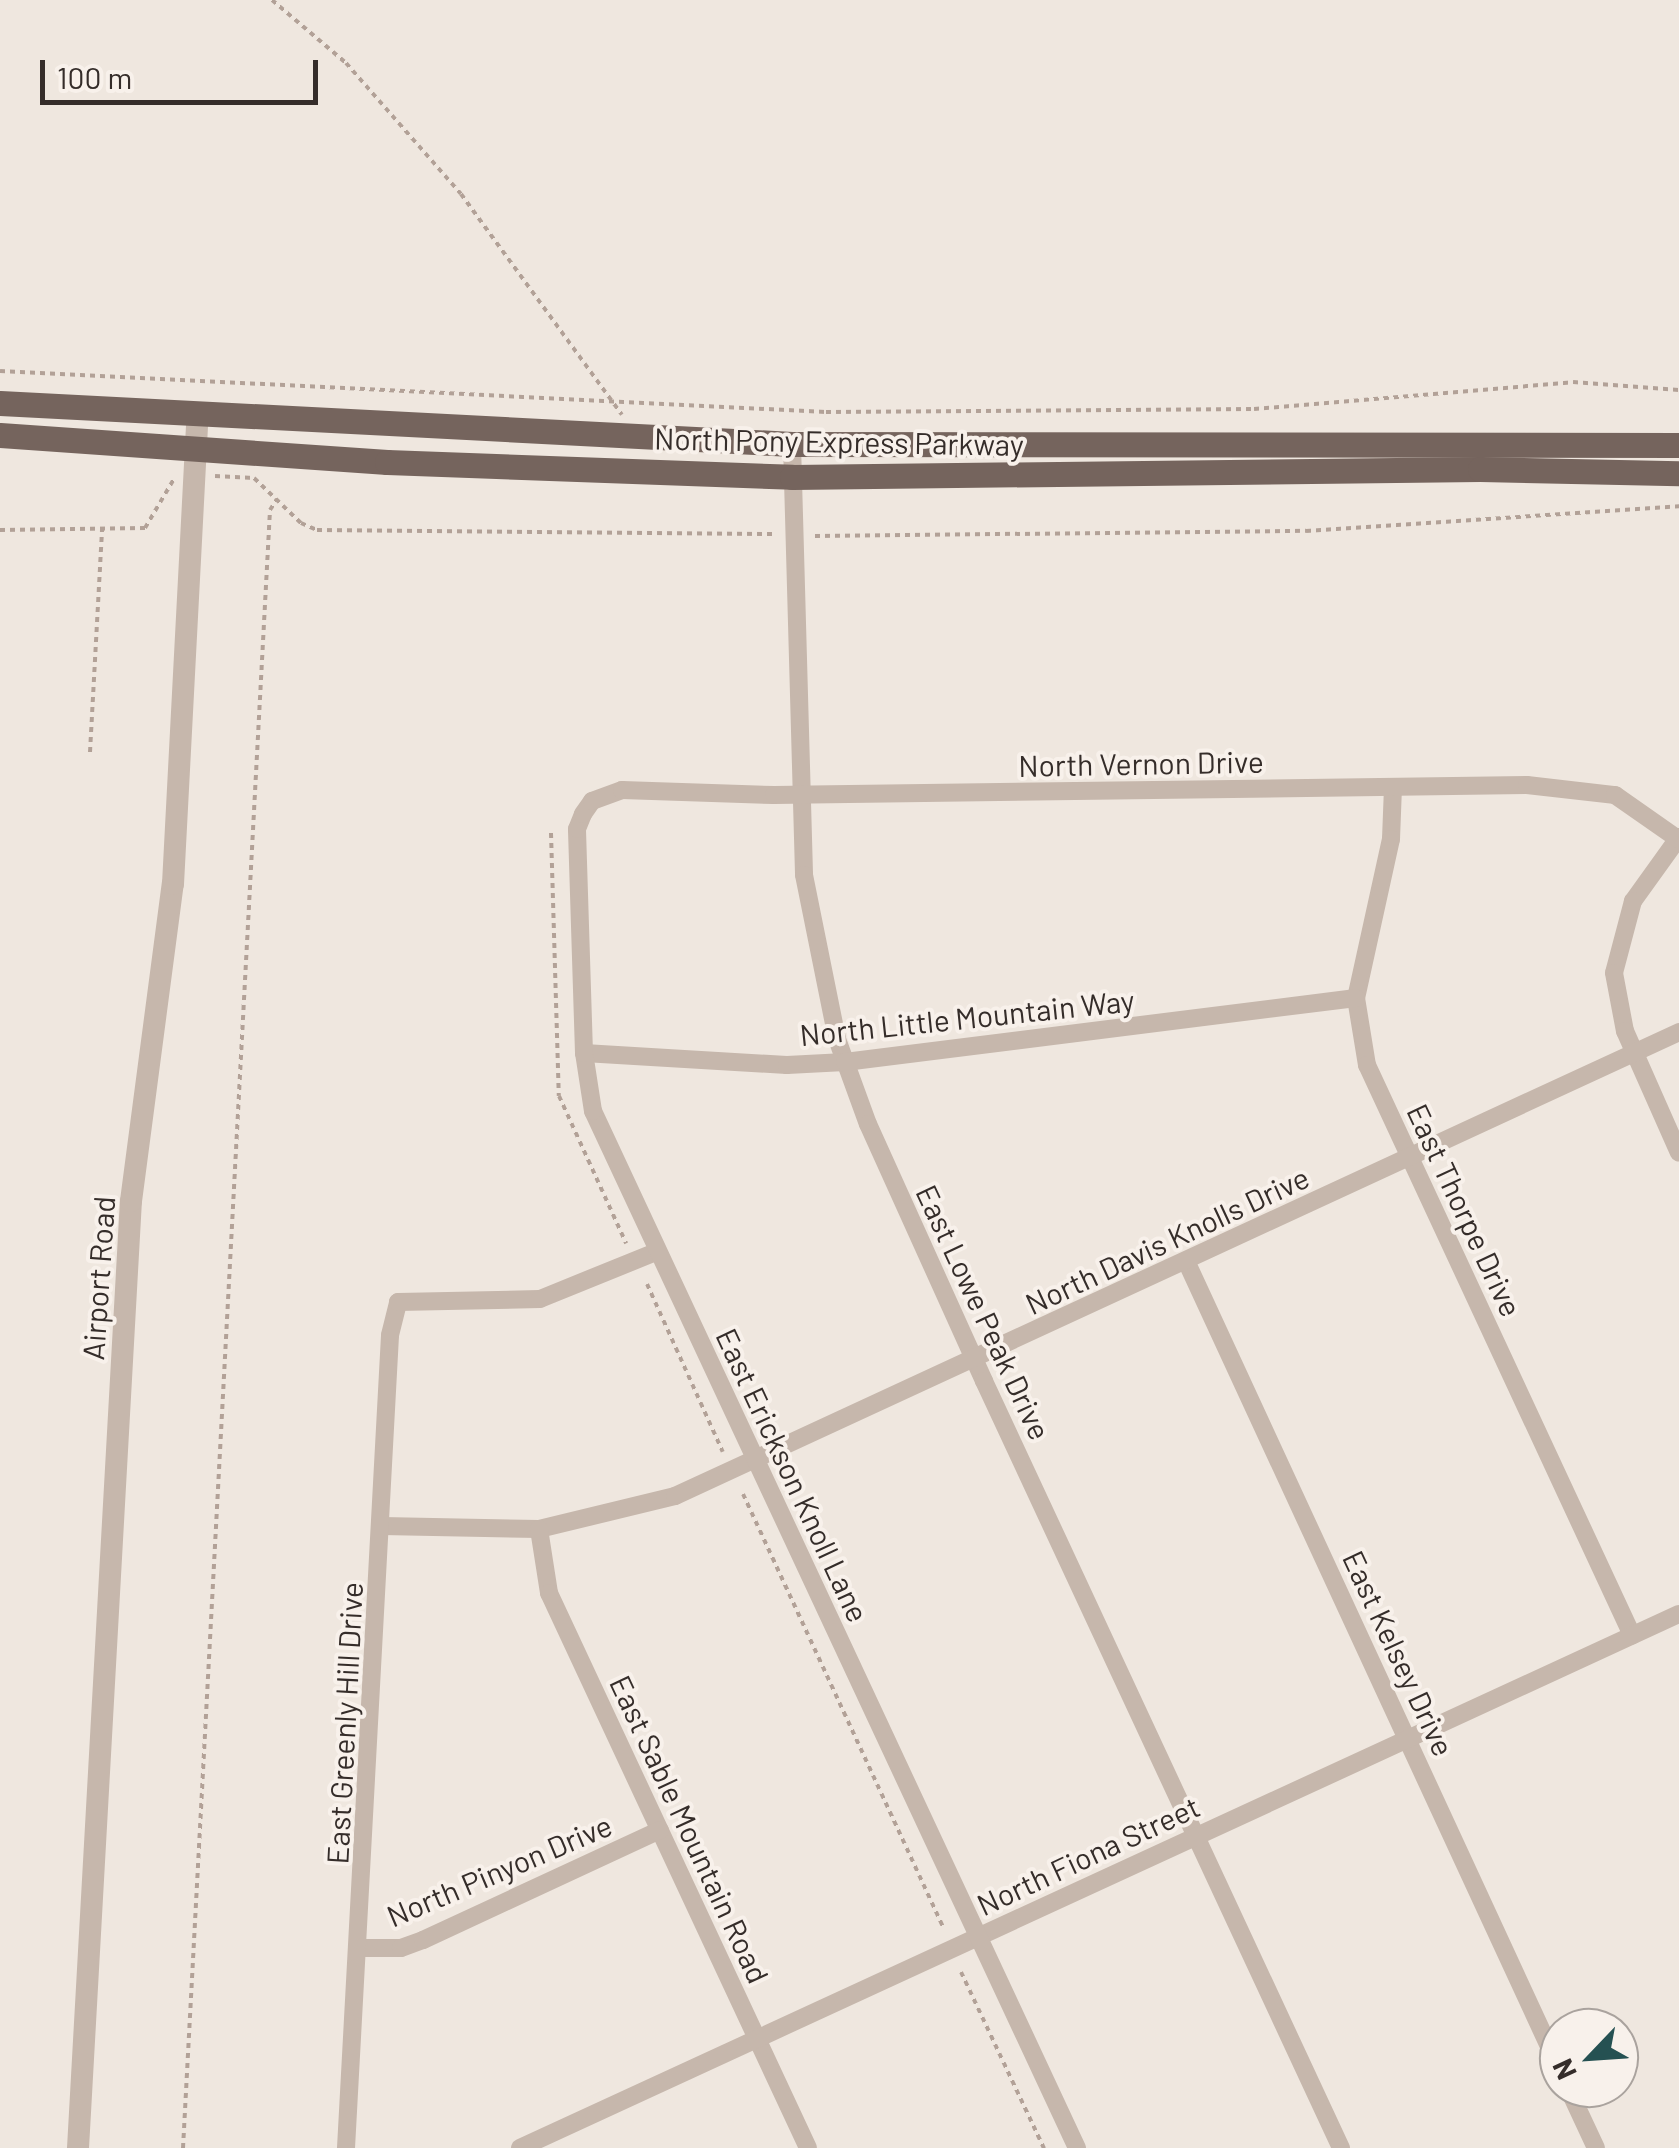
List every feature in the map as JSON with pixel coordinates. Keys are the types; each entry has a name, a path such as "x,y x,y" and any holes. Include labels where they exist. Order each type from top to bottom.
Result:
{"main road":[{"name":"North Pony Express Parkway","path":"0,403 792,444 1679,444"},
{"name":"North Pony Express Parkway","path":"0,435 792,478 1480,469 1679,473"}],"street":[{"name":"Airport Road","path":"78,2148 131,1201 170,920 198,414"},
{"name":"East Lowe Peak Drive","path":"792,444 799,795 811,925 845,1062 974,1360 1341,2148"},
{"name":"North Vernon Drive","path":"592,801 622,790 799,795 1569,786 1614,795 1678,838"},
{"name":"East Thorpe Drive","path":"1393,787 1390,839 1356,998 1366,1065 1632,1635"},
{"name":"East Erickson Knoll Lane","path":"592,801 577,829 584,1052 593,1111 1076,2148"},
{"path":"1678,838 1633,901 1619,941 1617,1004 1634,1054 1679,1153"},
{"name":"North Little Mountain Way","path":"584,1052 787,1065 845,1062 1356,998"},
{"name":"North Davis Knolls Drive","path":"382,1526 539,1529 636,1510 757,1460 1679,1032"},
{"name":"East Greenly Hill Drive","path":"346,2148 390,1334 398,1302 540,1298 658,1251"},
{"name":"East Kelsey Drive","path":"1186,1262 1539,2024"},
{"name":"East Sable Mountain Road","path":"539,1529 549,1593 808,2148"},
{"name":"North Fiona Street","path":"520,2148 1679,1614"},
{"name":"North Pinyon Drive","path":"358,1948 400,1948 423,1940 660,1830"},
{"path":"1577,2108 1596,2148"}],"path":[{"path":"272,0 346,63 460,194 642,439"},
{"path":"0,371 614,405 826,412 1254,409 1573,382 1679,390"},
{"path":"0,530 150,526 170,480 250,476 318,530 774,534"},
{"path":"184,2148 270,510 278,499"},
{"path":"816,536 1306,531 1679,506"},
{"path":"90,752 102,529"},
{"path":"647,1284 723,1452"},
{"path":"743,1494 943,1927"},
{"path":"961,1972 1044,2148"}]}
